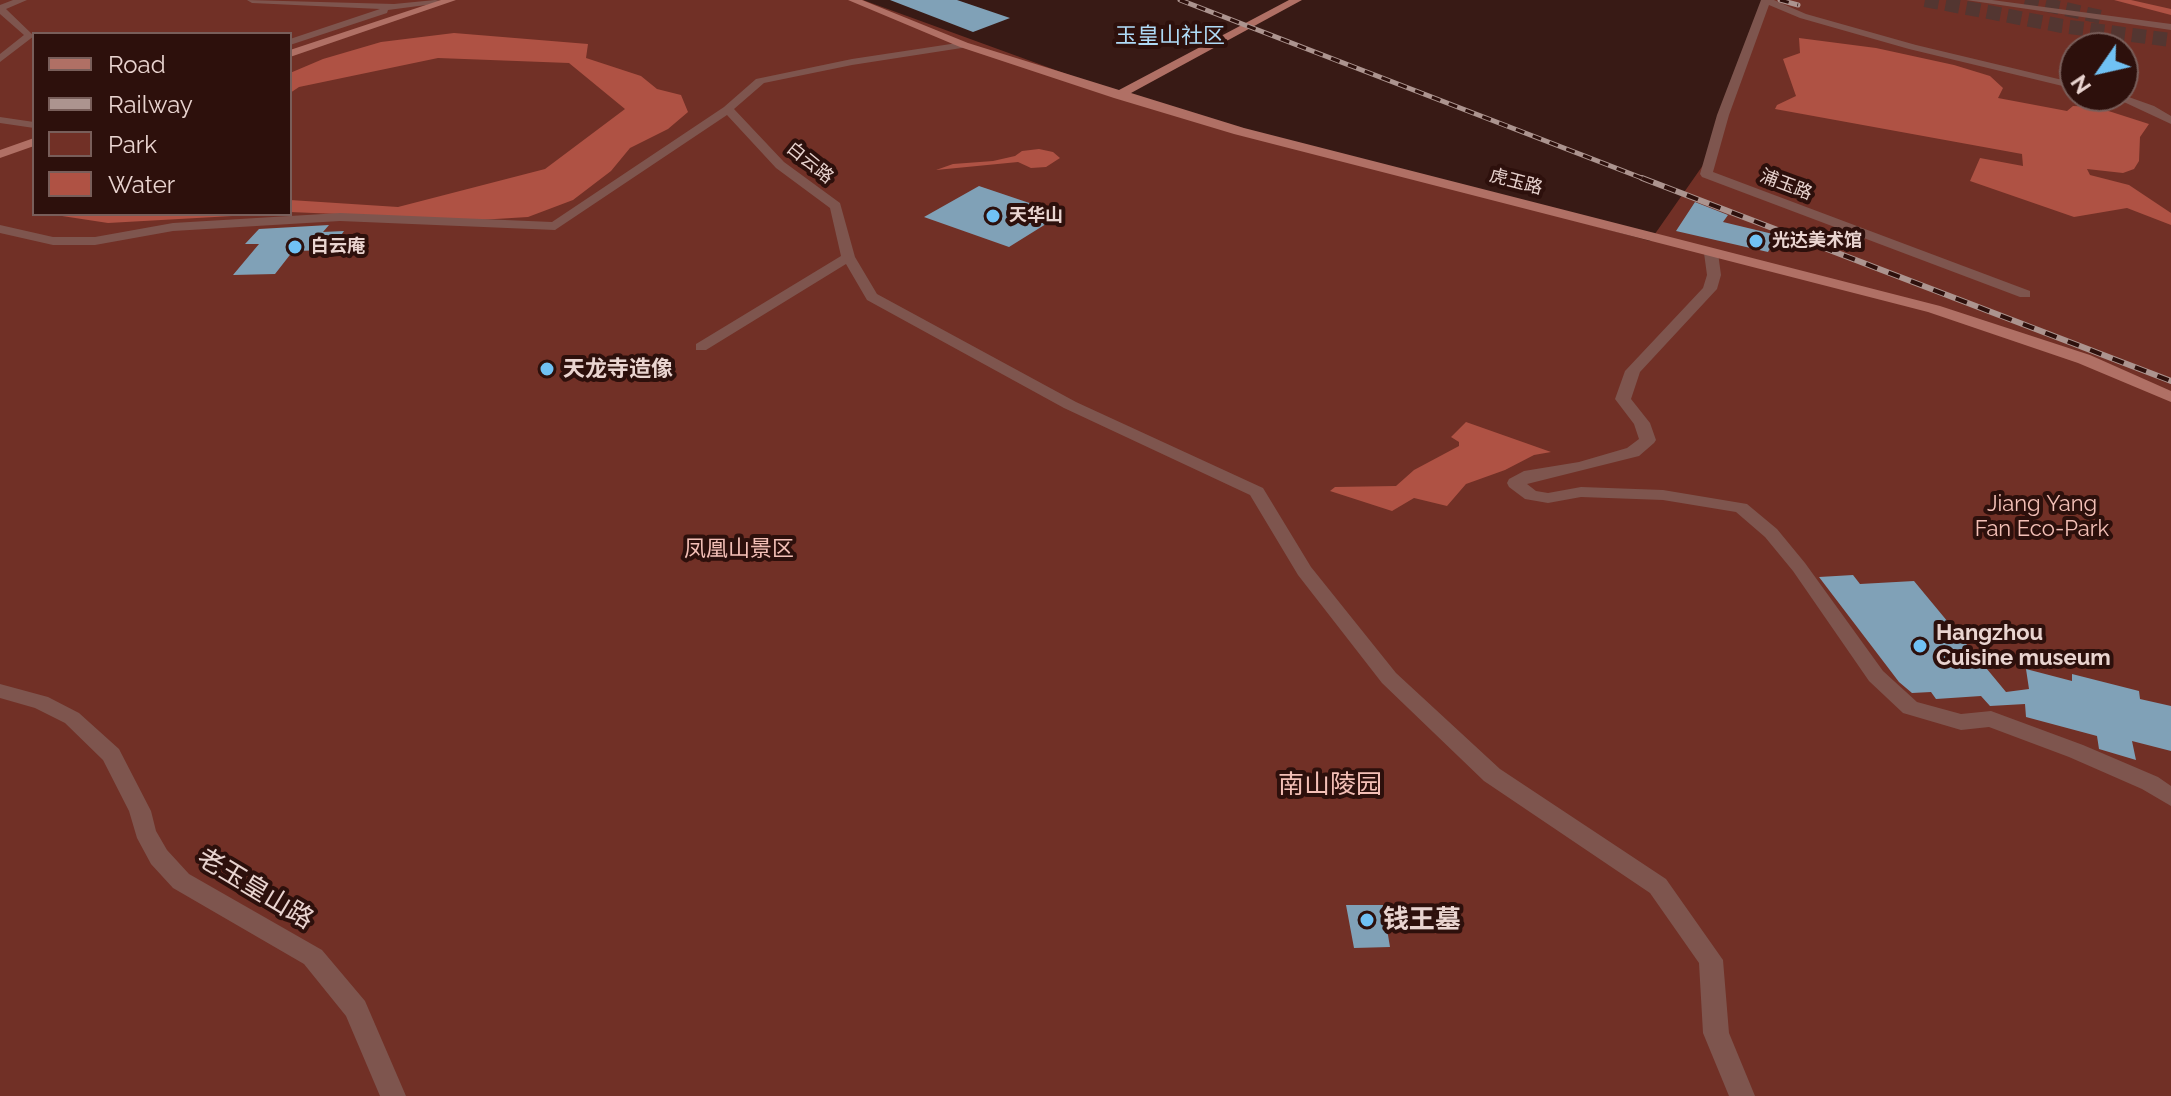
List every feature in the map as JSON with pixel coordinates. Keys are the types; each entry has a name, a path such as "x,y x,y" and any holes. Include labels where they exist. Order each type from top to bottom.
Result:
{"street":[{"path":"0,59 30,35 0,9 22,0"},
{"path":"252,0 394,7 448,1"},
{"name":"虎玉路","path":"853,0 964,45 1239,131 1934,309 2003,330 2171,397"},
{"path":"1118,95 1297,0"},
{"name":"浦玉路","path":"2025,294 1706,174 1723,115 1767,0 1803,16 1900,44 2059,82"},
{"path":"1971,0 2171,27"},
{"path":"292,53 448,1"},
{"path":"292,41 394,7"},
{"path":"0,229 53,241 81,241 124,237 173,227 340,217 555,226 728,109 760,81 852,62 964,45"},
{"path":"2139,104 2171,121"},
{"name":"白云路","path":"728,109 780,165 836,206 848,257 872,297 1070,405 1257,492 1304,571 1389,678 1492,775 1658,886 1711,960 1716,1033 1742,1096"},
{"path":"0,120 32,125"},
{"path":"0,154 32,143"},
{"path":"1711,253 1714,275 1710,289 1633,371 1623,399 1642,423 1648,440 1633,452 1581,467 1530,475 1515,483 1531,495 1548,498 1581,492 1663,495 1741,508 1753,516 1790,556 1876,676 1910,708 1961,722 1991,719 2088,756 2150,783 2171,797"},
{"path":"701,347 848,257"},
{"name":"老玉皇山路","path":"0,691 41,702 72,718 111,755 159,857 181,881 313,957 356,1009 393,1096"}],"green space":[{"name":"凤凰山景区","path":"0,0 863,0 1149,104 1650,241 1708,158 1766,0 2171,0 2171,1096 0,1096"}],"water":[{"path":"454,33 588,44 586,58 641,76 657,89 681,95 688,112 668,129 630,148 611,171 573,200 528,217 479,220 292,212 292,200 398,207 545,169 625,109 569,63 438,58 299,87 292,92 292,72 323,59 381,42"},
{"path":"1799,38 1876,48 1990,76 2003,88 1998,98 2059,109 2059,112 2112,112 2149,124 2140,137 2139,161 2134,169 2123,173 2087,169 2090,175 2129,185 2171,213 2171,225 2127,208 2074,217 1970,181 1980,158 2023,166 2022,154 1775,109 1796,96 1783,59 1800,53"},
{"path":"1039,149 1053,152 1060,158 1046,167 1031,168 1018,162 936,170 953,164 993,161"},
{"path":"62,216 232,216 108,223"},
{"path":"1466,422 1551,452 1534,455 1505,470 1466,484 1447,506 1414,498 1392,511 1330,491 1335,487 1396,486 1414,470 1459,446 1459,442 1451,437"}],"building":[{"path":"890,0 957,0 1010,18 973,32"},
{"name":"天华山","path":"979,186 1062,214 1009,247 924,217"},
{"name":"光达美术馆","path":"1695,202 1728,215 1723,222 1777,235 1768,252 1676,231"},
{"name":"白云庵","path":"329,225 323,232 344,231 331,250 293,251 275,274 233,275 259,244 245,244 259,229"},
{"path":"1853,575 1860,584 1914,581 2006,692 2029,689 2026,669 2072,681 2072,674 2139,691 2140,699 2171,706 2171,751 2132,741 2136,760 2099,749 2097,736 2026,717 2025,704 1990,706 1981,696 1936,699 1931,692 1912,693 1899,682 1819,577"},
{"name":"钱王墓","path":"1346,905 1383,905 1390,947 1354,948"}],"waterway":[{"path":"2119,0 2171,12"}],"tunnel":[{"path":"1925,0 2062,26 2171,40"},
{"path":"2025,0 2101,17"}],"railway":[{"path":"1180,0 1647,180"},
{"path":"1780,0 1798,5"},
{"path":"1642,178 2171,381"}],"place":[{"name":"天华山","path":"993,216"},
{"name":"光达美术馆","path":"1756,241"},
{"name":"白云庵","path":"295,247"},
{"name":"天龙寺造像","path":"547,369"},
{"name":"Hangzhou Cuisine museum","path":"1920,646"},
{"name":"钱王墓","path":"1367,920"}],"district":[{"name":"玉皇山社区","path":"1170,36"}],"park label":[{"name":"Jiang Yang Fan Eco-Park","path":"2042,516"},
{"name":"南山陵园","path":"1330,785"}]}
